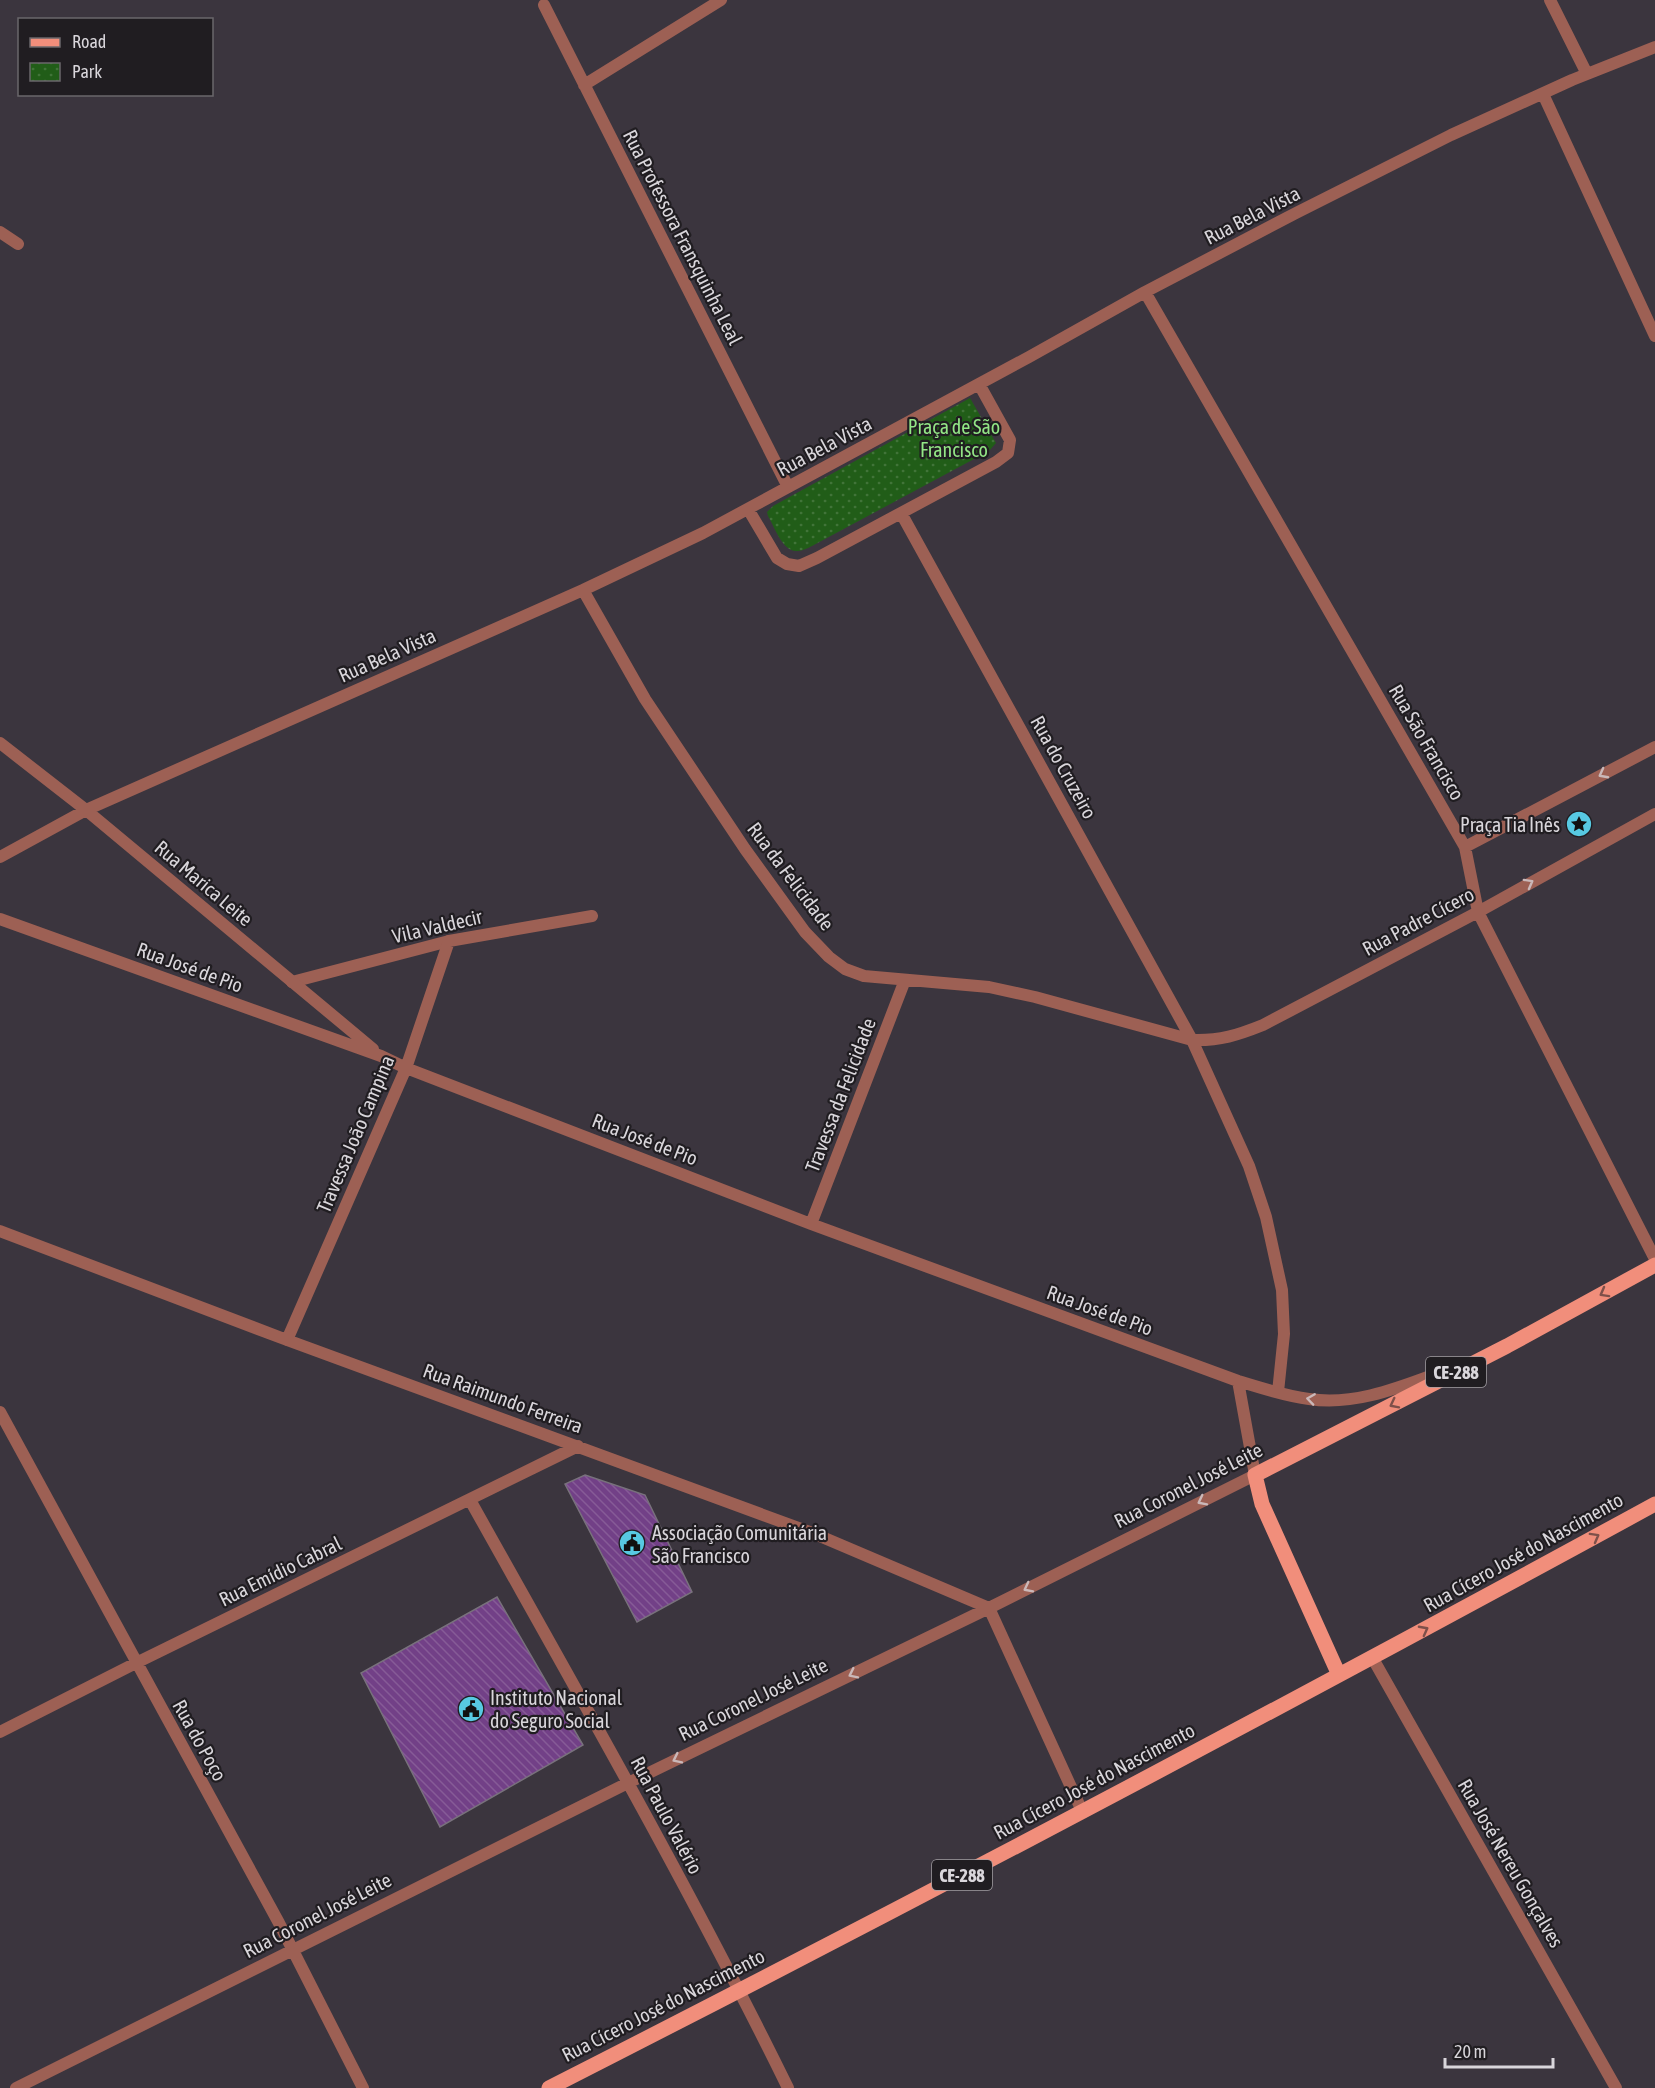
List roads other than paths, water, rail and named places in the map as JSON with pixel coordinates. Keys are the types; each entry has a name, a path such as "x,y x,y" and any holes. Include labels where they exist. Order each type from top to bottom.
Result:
{"main road":[{"name":"Rua Coronel José Leite","path":"1255,1475 1507,1346 1655,1265"},
{"path":"1255,1475 1262,1504 1339,1675"},
{"name":"Rua Cícero José do Nascimento","path":"549,2088 1082,1811 1655,1504"}],"street":[{"path":"584,85 721,0"},
{"path":"1550,0 1587,74"},
{"name":"Rua Professora Fransquinha Leal","path":"544,5 788,487"},
{"name":"Rua Bela Vista","path":"0,857 86,810 583,590 703,533 1145,292 1441,141 1587,74 1655,47"},
{"path":"1543,94 1655,336"},
{"path":"0,232 18,244"},
{"name":"Rua São Francisco","path":"1145,292 1465,847 1478,912 1655,1259"},
{"path":"748,509 777,558 796,566 817,558 996,462 1008,453 1010,440 978,384"},
{"name":"Rua do Cruzeiro","path":"901,513 1192,1040"},
{"name":"Rua da Felicidade","path":"583,590 645,699 745,849 805,932 829,957 845,969 864,976 989,987 1035,997 1192,1040"},
{"name":"Rua Marica Leite","path":"0,743 86,810 381,1056"},
{"path":"1465,847 1655,747"},
{"name":"Rua Padre Cícero","path":"1192,1040 1215,1041 1263,1025 1478,912 1655,814"},
{"name":"Vila Valdecir","path":"292,981 449,941 592,916"},
{"name":"Rua José de Pio","path":"0,919 381,1056 406,1068 811,1224 1238,1381 1278,1392"},
{"name":"Travessa João Campina","path":"287,1340 406,1068 449,941"},
{"name":"Travessa da Felicidade","path":"811,1224 905,980"},
{"path":"1192,1040 1249,1166 1276,1255 1284,1320 1278,1392"},
{"name":"Rua Raimundo Ferreira","path":"0,1231 287,1340 815,1534 989,1608"},
{"name":"Rua Coronel José Leite","path":"1278,1392 1308,1399 1353,1399 1416,1380 1507,1346"},
{"path":"1238,1381 1255,1475"},
{"name":"Rua do Poço","path":"0,1413 293,1951 363,2088"},
{"name":"Rua Emídio Cabral","path":"0,1732 578,1446"},
{"name":"Rua Coronel José Leite","path":"16,2088 628,1783 989,1608 1255,1475"},
{"name":"Rua Paulo Valério","path":"470,1500 628,1783 739,1990 788,2088"},
{"path":"989,1608 1082,1811"},
{"name":"Rua José Nereu Gonçalves","path":"1372,1657 1616,2088"}],"place":[{"name":"Praça Tia Inês","path":"1579,824"},
{"name":"Associação Comunitária São Francisco","path":"632,1543"},
{"name":"Instituto Nacional do Seguro Social","path":"471,1709"}],"park label":[{"name":"Praça de São Francisco","path":"954,438"}]}
